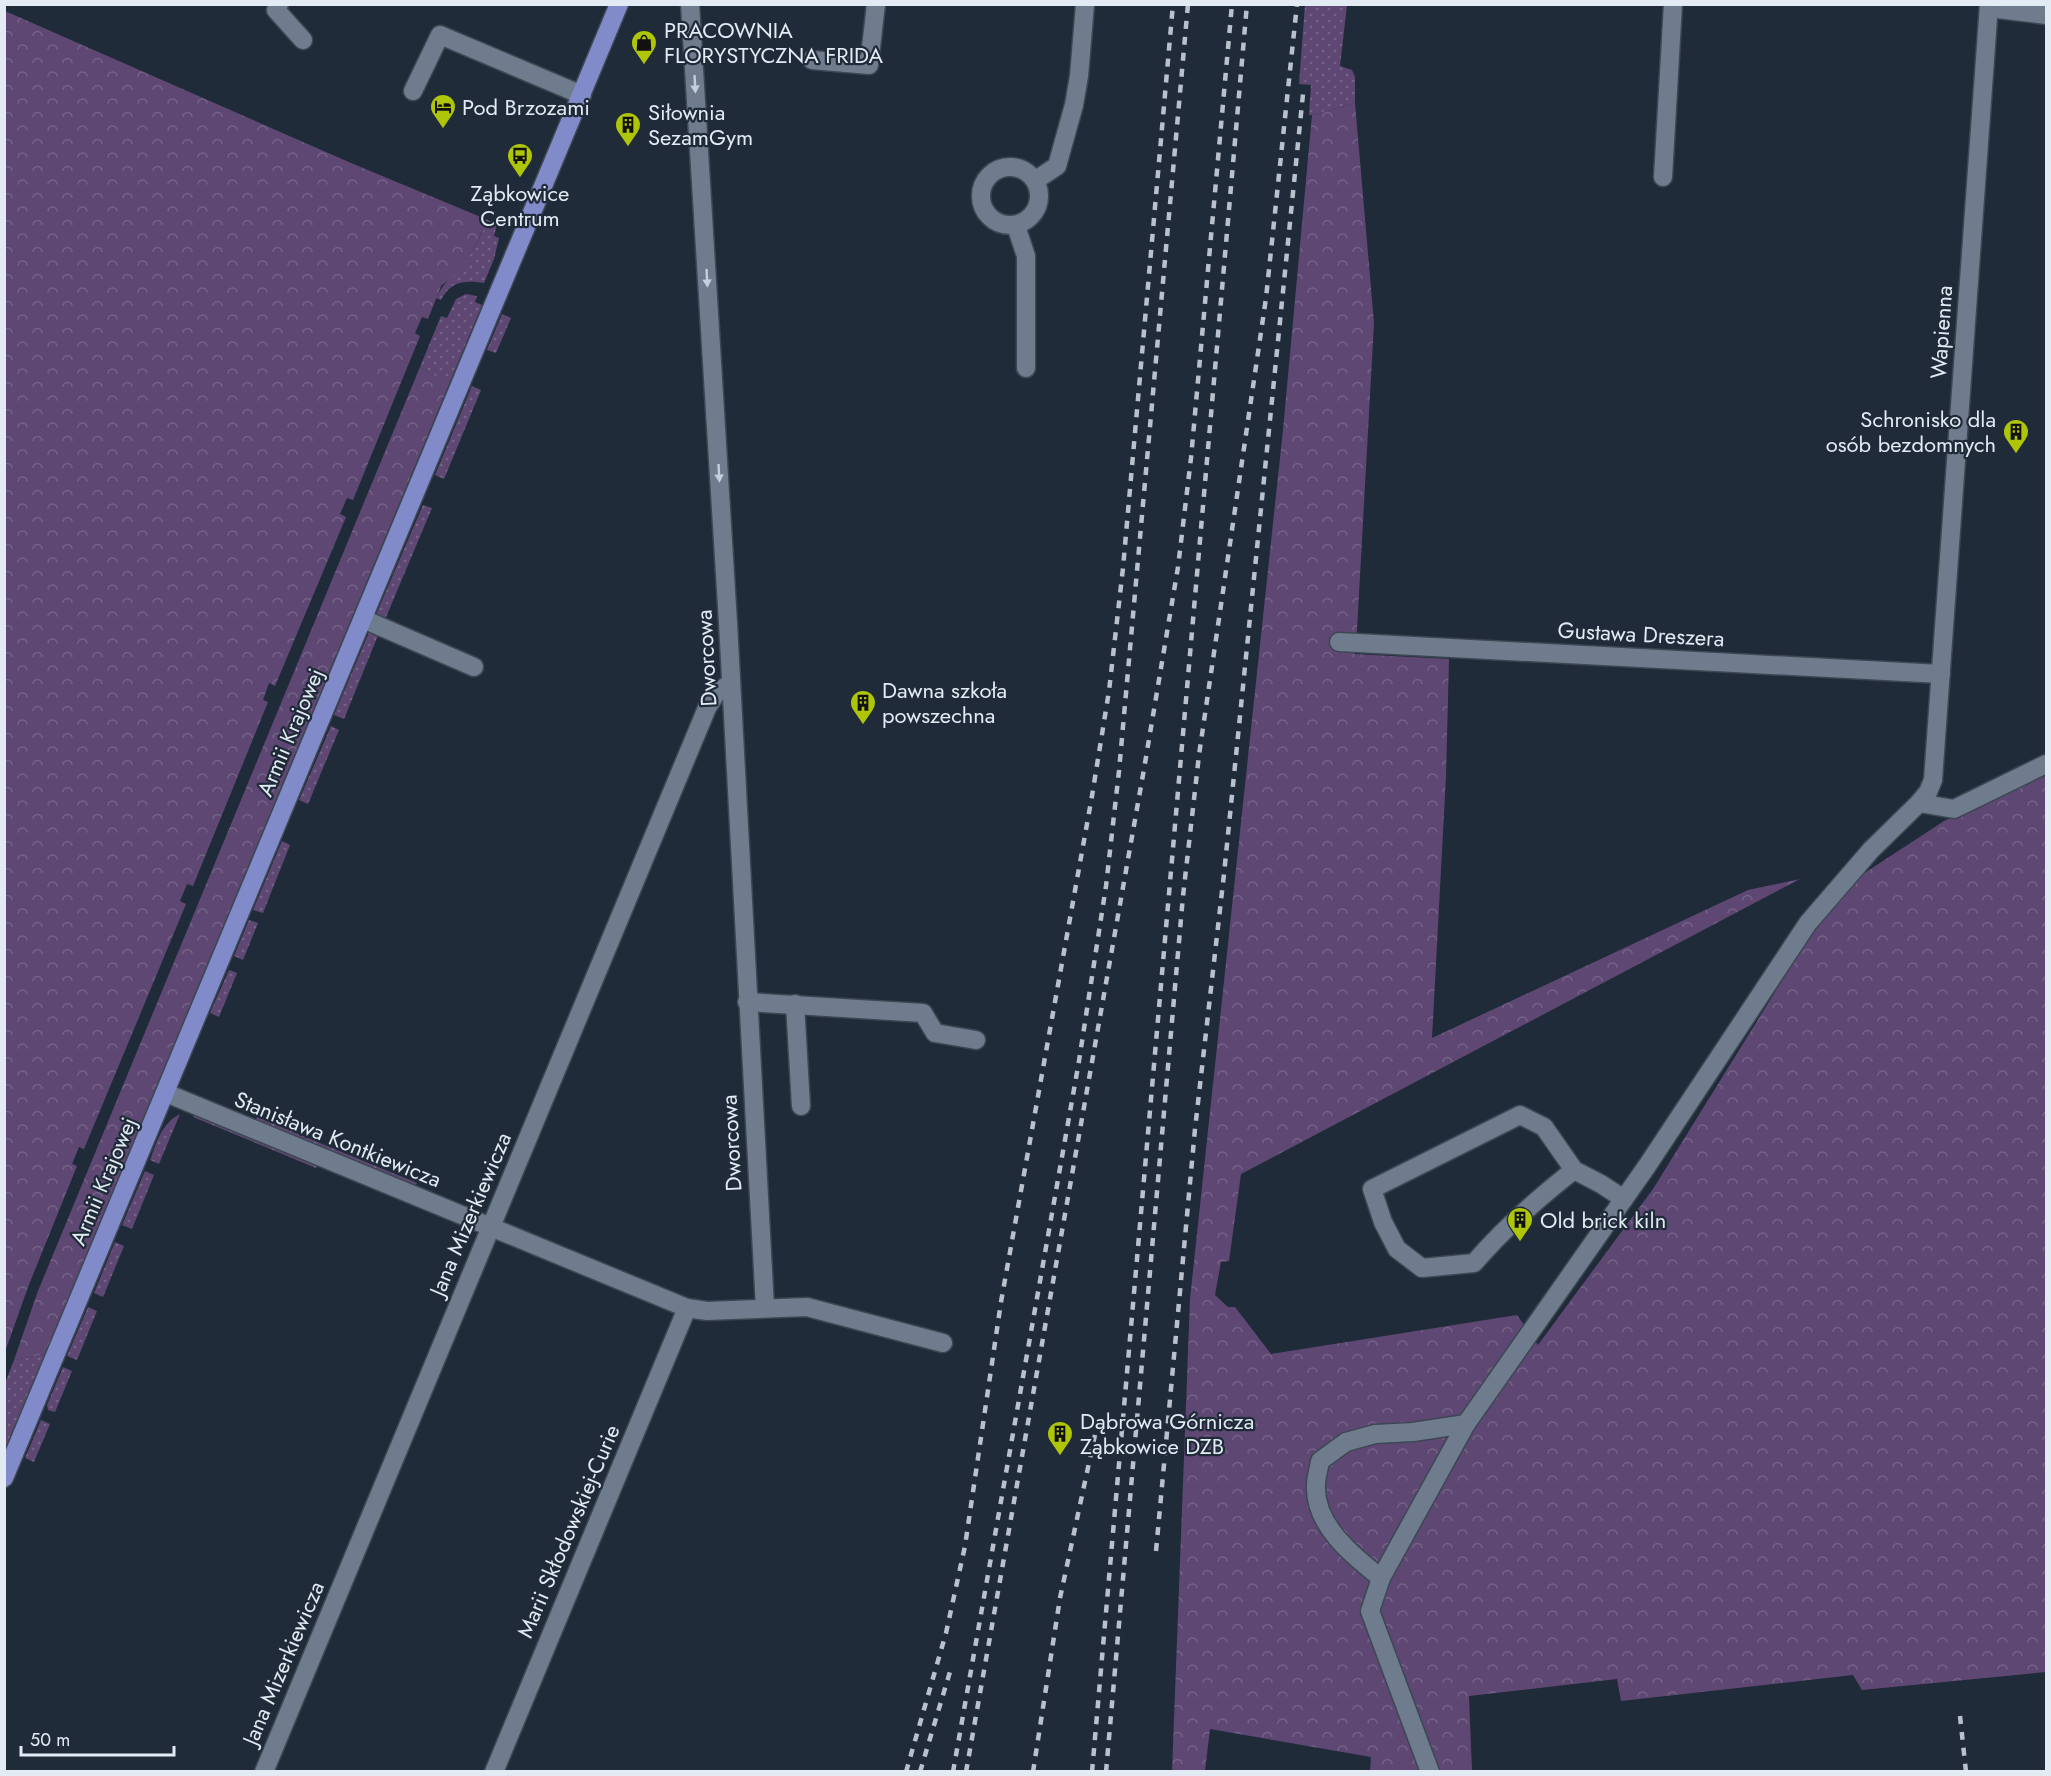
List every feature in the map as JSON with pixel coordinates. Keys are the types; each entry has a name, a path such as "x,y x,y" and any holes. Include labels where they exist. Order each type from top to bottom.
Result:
{"main road":[{"name":"Armii Krajowej","path":"4,1478 620,4"}],"street":[{"path":"279,4 276,10 303,40"},
{"name":"Dworcowa","path":"690,4 731,683 765,1308"},
{"path":"812,60 870,65 876,4"},
{"path":"1036,180 1057,166 1069,126 1079,76 1085,4"},
{"path":"1663,177 1673,4"},
{"path":"1989,6 2046,15"},
{"name":"Wapienna","path":"1430,1772 1370,1611 1381,1578 1466,1424 1624,1199 1808,923 1871,850 1919,803 1928,792 1933,780 1989,6"},
{"path":"413,91 440,35 582,95"},
{"path":"1003,167 1022,168 1036,180 1040,198 1033,216 1016,226 998,224 984,212 980,194 987,177 1003,167"},
{"path":"1016,226 1026,256 1026,368"},
{"path":"363,620 474,667"},
{"name":"Gustawa Dreszera","path":"1339,642 1941,674"},
{"name":"Jana Mizerkiewicza","path":"264,1772 707,708 717,692 731,683"},
{"path":"1919,803 1954,809 2046,764"},
{"path":"747,1002 923,1013 934,1033 976,1040"},
{"path":"795,1004 801,1106"},
{"name":"Stanisława Kontkiewicza","path":"166,1093 687,1308 707,1311 807,1307 943,1343"},
{"path":"1574,1170 1519,1215 1474,1263 1451,1266 1422,1268 1397,1250 1383,1222 1372,1189 1520,1115 1544,1127 1574,1170 1624,1199"},
{"name":"Marii Skłodowskiej-Curie","path":"494,1772 687,1308"},
{"path":"1381,1578 1355,1558 1335,1536 1320,1508 1316,1486 1320,1461 1346,1442 1375,1434 1413,1432 1466,1424"}],"green space":[{"path":"1305,5 1347,5 1340,66 1352,70 1355,77 1355,103 1312,115 1309,115 1311,85 1299,84"},
{"path":"5,11 351,163 488,220 470,256 455,275 441,286 428,319 422,317 415,333 420,336 353,500 347,498 340,514 346,517 275,686 269,683 263,700 268,702 193,886 187,884 180,901 186,904 84,1149 79,1147 72,1164 77,1166 28,1287 5,1352"},
{"path":"1355,103 1374,323 1354,654 1449,659 1446,776 1432,1038 1748,890 1800,879 1241,1174 1229,1261 1221,1262 1215,1295 1228,1307 1235,1307 1271,1354 1517,1315 1538,1345 1653,1189 1798,955 1832,906 1860,876 1944,821 2046,773 2046,1672 1862,1690 1853,1675 1621,1701 1617,1679 1469,1696 1472,1771 1370,1771 1371,1757 1210,1729 1205,1771 1172,1772 1190,1299 1283,430 1312,115"},
{"path":"488,220 497,224 494,236 499,238 494,259 484,283 459,283 449,289 441,300 436,298 468,258"},
{"path":"466,294 477,296 475,302 482,305 452,377 437,377 420,367 441,316 447,318 456,299"},
{"path":"502,314 511,318 496,353 487,350"},
{"path":"420,367 437,377 452,377 45,1354 14,1360 38,1291"},
{"path":"472,386 481,390 444,479 435,475"},
{"path":"423,505 432,508 384,622 375,617"},
{"path":"370,630 379,633 344,719 334,715"},
{"path":"331,726 339,730 308,804 299,800"},
{"path":"282,841 290,845 263,913 253,910"},
{"path":"249,920 258,923 243,960 234,956"},
{"path":"229,970 237,973 219,1017 210,1013"},
{"path":"180,1114 159,1164 150,1160 164,1128"},
{"path":"194,1114 317,1165 316,1168 193,1117"},
{"path":"257,1117 417,1183 415,1186 256,1120"},
{"path":"145,1171 154,1175 132,1229 122,1225"},
{"path":"115,1242 124,1246 103,1297 94,1293"},
{"path":"88,1307 97,1311 77,1360 67,1356"},
{"path":"45,1354 5,1449 5,1383 14,1360"},
{"path":"63,1367 72,1371 55,1412 48,1410 47,1405"},
{"path":"41,1420 50,1424 34,1462 25,1458"}],"railway":[{"path":"906,1772 946,1633 965,1546 1001,1302 1109,691 1123,568 1173,4"},
{"path":"953,1772 1079,1061 1106,886 1119,771 1188,4"},
{"path":"966,1772 1178,567 1191,458 1232,4"},
{"path":"1092,1772 1247,4"},
{"path":"1106,1772 1183,896 1199,755 1266,298 1297,4"},
{"path":"1156,1551 1195,1129 1224,874 1303,94"},
{"path":"1033,1772 1060,1598 1095,1435"},
{"path":"920,1772 952,1665"},
{"path":"1960,1716 1966,1772"}],"place":[{"name":"PRACOWNIA FLORYSTYCZNA FRIDA","path":"644,66"},
{"name":"Pod Brzozami","path":"443,130"},
{"name":"Siłownia SezamGym","path":"628,148"},
{"name":"Ząbkowice Centrum","path":"520,179"},
{"name":"Schronisko dla osób bezdomnych","path":"2016,455"},
{"name":"Dawna szkoła powszechna","path":"863,726"},
{"name":"Old brick kiln","path":"1520,1243"},
{"name":"Dąbrowa Górnicza Ząbkowice DZB","path":"1060,1457"}]}
